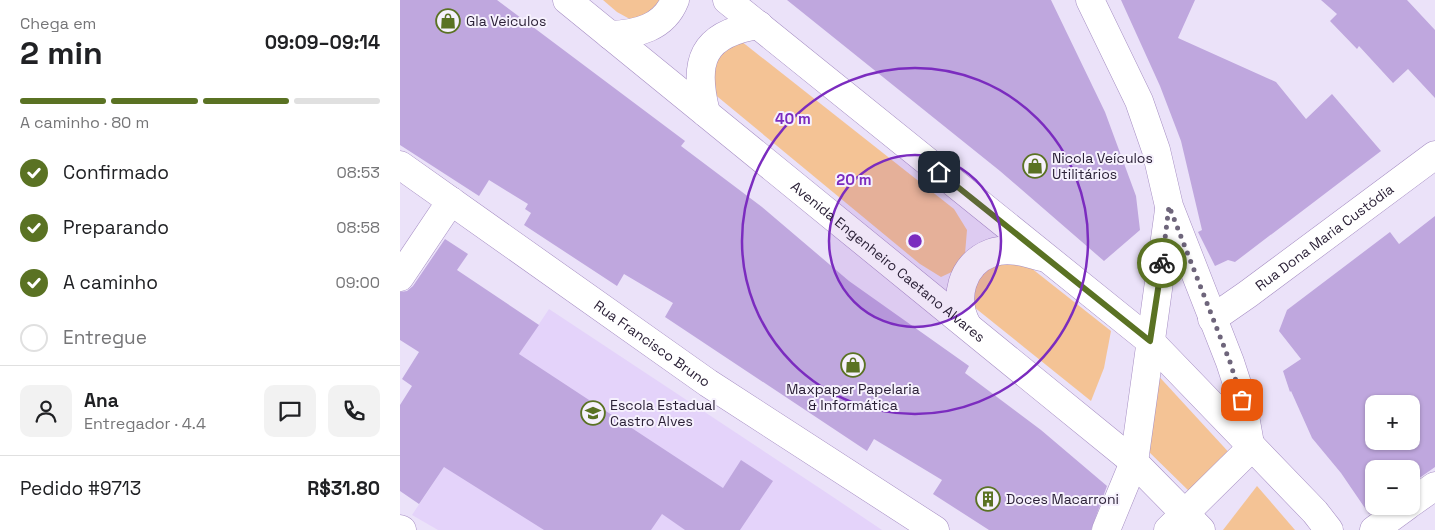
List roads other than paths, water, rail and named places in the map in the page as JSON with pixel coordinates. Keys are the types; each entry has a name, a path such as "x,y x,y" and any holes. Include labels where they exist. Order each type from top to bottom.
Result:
{"main road":[{"name":"Avenida Engenheiro Caetano Alvares","path":"567,0 1134,462 1185,524"},
{"path":"610,35 632,34 646,30 663,19 675,0"},
{"path":"727,0 1150,341 1315,512 1329,530"},
{"path":"1090,0 1139,101 1156,150 1169,206 1230,362 1242,400 1250,444 1244,455 1185,524"},
{"path":"706,114 699,79 705,52 721,37 738,28 758,26"},
{"name":"Rua Dona Maria Custódia","path":"1212,318 1248,294 1435,155"},
{"name":"Rua Francisco Bruno","path":"400,165 708,383 935,530"},
{"path":"400,277 451,201"},
{"path":"1106,530 1134,462 1169,206"},
{"path":"967,325 960,306 960,287 964,278 982,257 992,252 1004,250 1021,251 1045,258"},
{"path":"1420,497 1435,486"},
{"path":"1374,530 1395,515"}],"place":[{"name":"Gla Veiculos","path":"448,21"},
{"name":"Nicola Veículos Utilitários","path":"1035,166"},
{"name":"Maxpaper Papelaria & Informática","path":"853,365"},
{"name":"Escola Estadual Castro Alves","path":"593,413"},
{"name":"Doces Macarroni","path":"988,499"}]}
